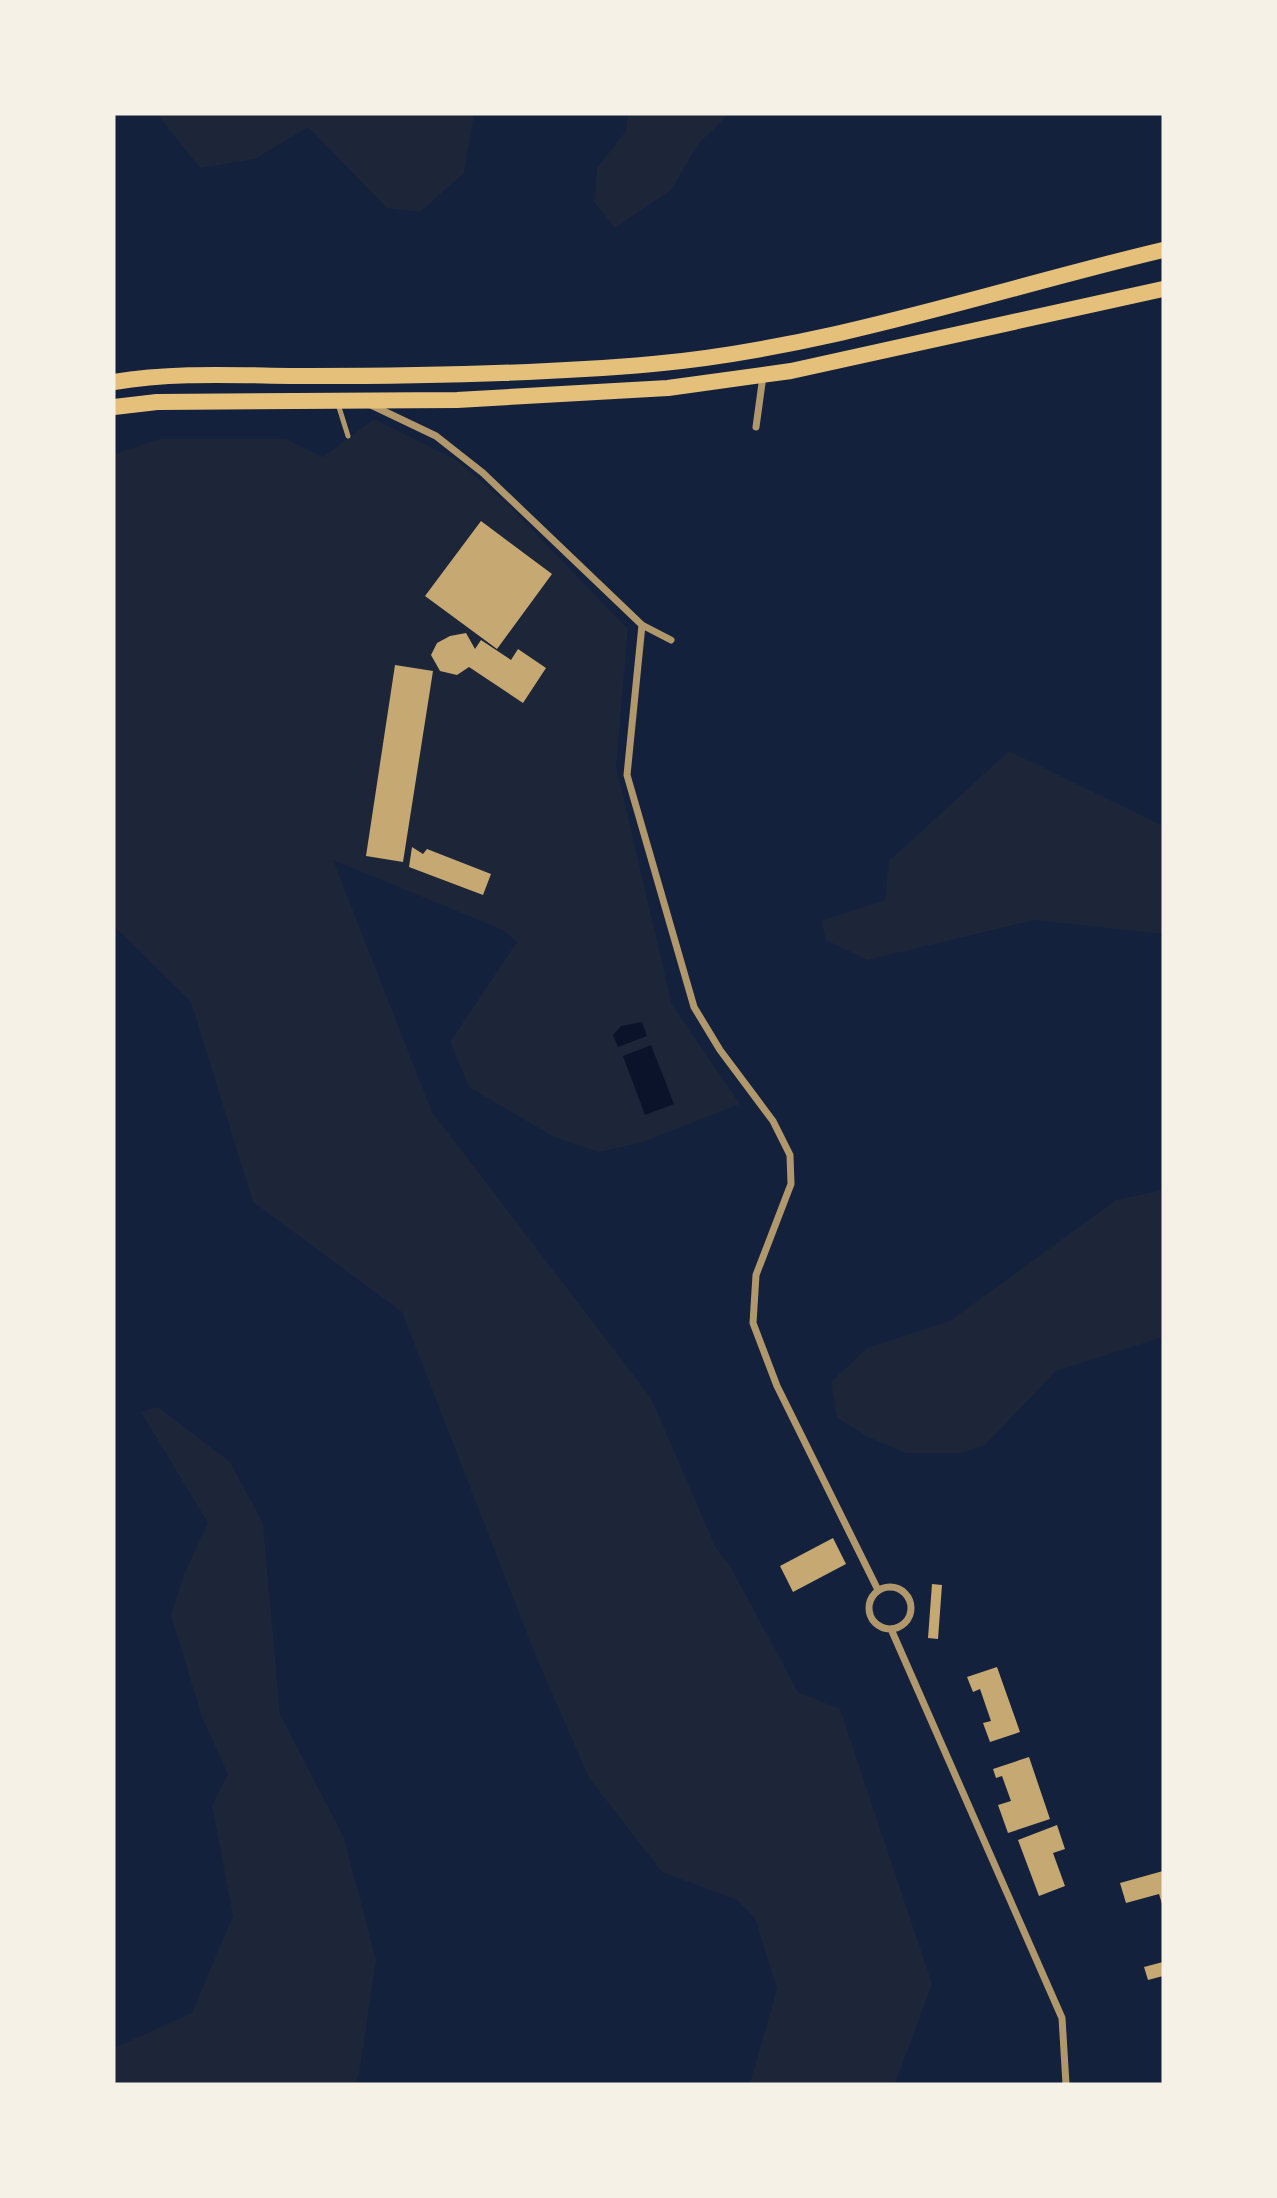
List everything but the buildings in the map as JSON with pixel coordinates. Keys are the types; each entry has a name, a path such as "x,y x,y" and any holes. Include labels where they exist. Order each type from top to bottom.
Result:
{"highway":[{"path":"114,382 191,375 502,372 693,360 943,310 1163,250"},
{"path":"114,407 168,402 362,401 584,395 668,388 763,376 1163,289"},
{"path":"114,373 154,371 191,375"}],"street":[{"path":"756,427 763,376"},
{"path":"362,401 436,436 484,473 642,625 670,640"},
{"path":"642,625 627,775 694,1007 720,1050 773,1121 790,1155 791,1184 756,1275 753,1323 777,1386 878,1590"},
{"path":"878,1590 897,1589 910,1604 908,1618 891,1629"},
{"path":"878,1590 870,1601 870,1614 878,1625 891,1629 1062,2018 1066,2084"}],"lane":[{"path":"337,401 348,436"}],"shaded area":[{"path":"157,114 474,114 464,173 420,212 387,208 308,127 255,159 200,168"},
{"path":"628,114 729,114 699,143 671,190 615,228 594,202 597,168 626,131"},
{"path":"374,419 455,459 509,506 628,629 616,766 672,1005 740,1104 640,1143 599,1152 554,1137 469,1087 450,1042 517,942 503,930 333,860 432,1112 651,1398 716,1548 730,1566 798,1692 840,1709 932,1984 895,2084 747,2084 751,2080 777,1989 755,1918 737,1900 662,1872 589,1778 535,1654 402,1312 253,1202 191,1002 114,926 114,454 160,439 286,439 323,457"},
{"path":"1009,751 1163,826 1163,934 1035,920 867,960 826,940 821,921 885,900 889,861"},
{"path":"642,1022 647,1036 618,1047 613,1035 621,1026"},
{"path":"651,1045 674,1104 645,1115 623,1056"},
{"path":"1163,1190 1163,1337 1056,1371 985,1445 961,1453 906,1453 868,1437 837,1418 831,1382 867,1348 950,1321 1116,1200"},
{"path":"158,1407 230,1462 263,1523 280,1714 344,1838 376,1960 359,2074 354,2084 114,2084 114,2048 192,2013 233,1916 212,1805 228,1774 202,1717 171,1615 184,1574 208,1523 141,1412"}]}
